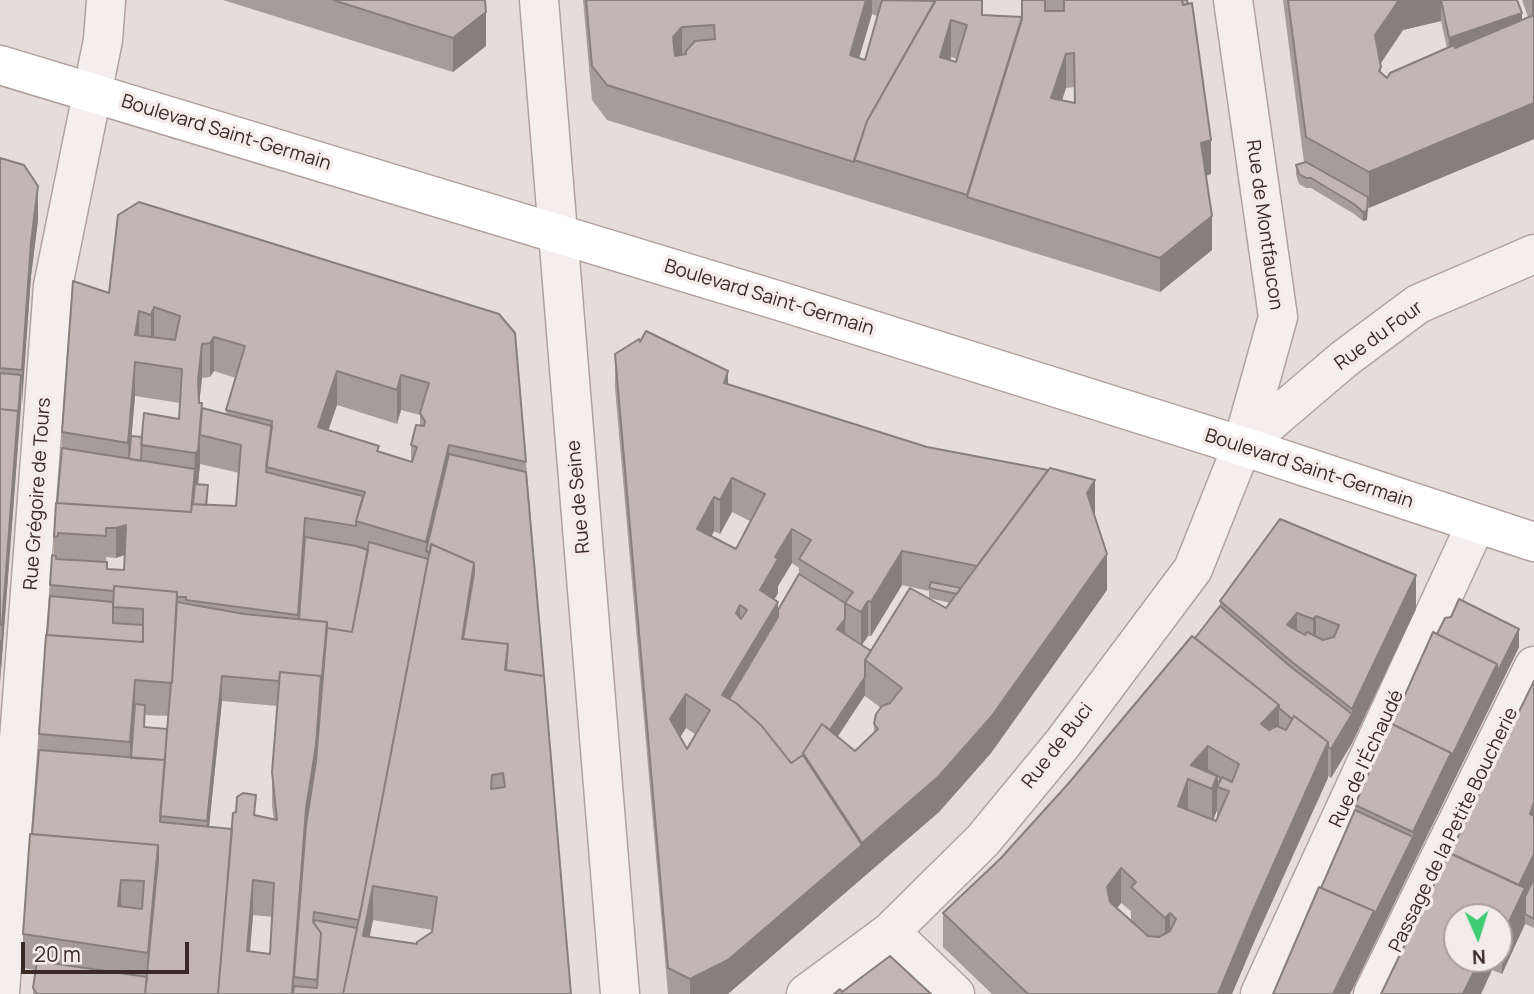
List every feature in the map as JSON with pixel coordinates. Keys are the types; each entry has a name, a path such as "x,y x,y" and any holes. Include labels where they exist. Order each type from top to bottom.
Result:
{"main road":[{"name":"Boulevard Saint-Germain","path":"0,65 1242,446 1534,542"}],"street":[{"name":"Rue Grégoire de Tours","path":"0,992 53,286 103,40 106,0"},
{"name":"Rue de Seine","path":"539,0 620,994"},
{"name":"Rue de Montfaucon","path":"1233,0 1278,317 1242,446"},
{"name":"Rue du Four","path":"1242,446 1344,359 1418,304 1534,254"},
{"name":"Rue de Buci","path":"806,994 890,932 983,840 1063,743 1193,569 1242,446"},
{"name":"Rue de l'Échaudé","path":"1260,994 1476,524"},
{"name":"Passage de la Petite Boucherie","path":"1373,994 1534,666"},
{"path":"890,932 955,994"}],"building":[{"path":"333,0 485,0 486,12 453,38"},
{"path":"586,0 866,0 850,55 865,60 882,0 935,1 867,121 854,162 607,85 592,66","holes":["714,25 715,39 695,41 686,54 675,56 673,37 682,27"]},
{"path":"936,0 982,0 982,15 1022,17 967,195 854,160 867,121","holes":["951,20 967,25 956,62 940,57"]},
{"path":"1022,0 1045,0 1045,11 1064,11 1064,0 1182,0 1183,5 1192,3 1211,140 1201,143 1212,216 1160,258 967,197 1022,19","holes":["1074,53 1075,103 1051,98 1066,54"]},
{"path":"1288,0 1399,0 1375,35 1381,67 1379,71 1387,78 1390,73 1454,45 1455,48 1534,15 1534,103 1369,172 1306,137"},
{"path":"1441,0 1517,0 1522,13 1449,38"},
{"path":"0,158 24,165 38,186 31,242 22,370 0,368"},
{"path":"1306,162 1368,197 1367,211 1363,212 1311,178 1299,174 1296,165"},
{"path":"139,202 499,314 515,333 526,462 449,445 426,542 356,521 365,492 266,467 272,421 226,410 245,346 214,337 210,343 202,344 198,380 199,403 202,403 198,451 195,453 141,445 144,413 179,419 182,369 135,362 128,443 62,432 73,281 109,293 118,215","holes":["154,307 180,316 175,340 135,335 139,311 151,315","337,371 397,390 401,375 429,383 420,413 425,421 424,426 416,425 411,445 417,447 412,462 377,451 379,446 318,427"]},
{"path":"646,331 728,371 724,383 927,447 1048,470 977,566 902,551 871,602 868,601 861,612 845,603 853,592 799,559 811,540 792,529 760,590 778,602 722,695 736,703 761,725 791,763 803,755 862,845 728,960 690,979 668,968 615,354 639,339 640,342","holes":["732,478 765,494 736,549 697,529 714,497 720,500","740,605 747,610 741,619 736,613","686,694 710,710 687,749 670,719"]},
{"path":"0,373 21,375 18,416 18,411 0,409"},
{"path":"202,408 272,426 266,472 363,496 356,526 305,518 298,615 186,600 186,597 177,597 177,592 114,586 114,591 50,585 52,555 56,556 56,559 107,562 107,569 124,570 126,525 106,528 106,536 58,533 58,536 54,537 56,503 191,512 192,504 236,506 241,445 200,435"},
{"path":"0,409 18,411 2,625 0,625"},
{"path":"131,436 142,437 141,461 129,459"},
{"path":"62,448 195,469 191,512 57,503"},
{"path":"449,454 526,472 544,676 506,670 508,644 463,639 474,563 431,544 430,553 426,551"},
{"path":"1050,468 1095,480 1087,493 1107,554 991,717 939,776 862,843 803,753 822,724 855,751 878,729 874,724 876,714 882,706 890,703 902,688 865,660 910,588 946,608"},
{"path":"195,484 208,485 206,505 193,504"},
{"path":"1280,519 1416,575 1352,709 1220,601","holes":["1297,613 1313,619 1316,616 1339,625 1334,637 1323,640 1307,632 1305,635 1287,625"]},
{"path":"305,537 368,550 352,632 327,628 327,622 299,619"},
{"path":"369,542 428,559 359,920 314,912 313,922 321,933 317,980 294,977 306,825 316,761 327,628 352,632"},
{"path":"431,544 474,563 462,639 508,644 505,670 544,676 571,994 343,994","holes":["503,773 505,787 491,789 492,775","373,886 437,897 432,932 417,944 363,936"]},
{"path":"799,574 845,603 845,619 837,629 871,651 865,660 865,677 830,730 822,724 803,755 791,763 761,725 729,699 778,617 778,610"},
{"path":"931,582 961,588 957,594 929,588"},
{"path":"114,586 177,592 172,683 135,680 130,742 39,734 46,635 143,642 143,609 113,607"},
{"path":"50,596 113,602 113,623 143,625 143,642 47,635"},
{"path":"1459,599 1519,629 1497,673 1497,664 1437,634 1445,618 1451,617"},
{"path":"177,602 244,614 327,622 321,685 321,676 280,672 279,681 222,676 207,821 160,816"},
{"path":"1220,606 1291,667 1352,714 1331,749 1328,742 1294,716 1292,719 1279,705 1195,638"},
{"path":"1433,632 1497,664 1451,758 1451,753 1392,724"},
{"path":"1192,636 1279,705 1261,724 1269,730 1277,726 1286,730 1294,716 1328,742 1218,994 1028,994 943,913 1000,859 1068,784","holes":["1208,746 1239,764 1232,782 1222,777 1217,787 1229,791 1216,821 1178,806 1188,779 1212,789 1217,776 1191,765","1121,868 1136,882 1131,887 1165,918 1170,913 1176,919 1170,931 1159,937 1148,936 1110,902 1107,887"]},
{"path":"280,672 321,676 316,745 306,809 292,994 218,994 233,813 236,812 237,797 243,793 256,795 254,815 277,820 272,772","holes":["253,880 274,883 270,954 247,951"]},
{"path":"1534,681 1534,802 1530,814 1534,816 1534,854 1519,885 1450,853"},
{"path":"135,704 145,705 144,727 167,729 165,760 131,758"},
{"path":"1390,723 1451,753 1413,832 1355,805"},
{"path":"39,750 165,760 160,822 232,829 218,994 145,994 158,845 32,834"},
{"path":"1208,770 1221,778 1217,787 1217,776"},
{"path":"1355,810 1413,837 1374,916 1374,911 1321,888"},
{"path":"30,834 158,845 148,953 23,934","holes":["121,880 144,881 142,909 118,906"]},
{"path":"1449,853 1525,888 1513,914 1513,903 1443,903 1443,973 1473,973 1463,994 1381,994"},
{"path":"1534,878 1534,919 1525,914 1525,897"},
{"path":"1319,887 1374,911 1333,994 1273,994"},
{"path":"314,920 357,928 343,994 293,994 294,986 317,988 321,933"},
{"path":"890,956 931,994 834,994 840,989 842,992"},
{"path":"37,961 147,977 145,994 37,994 33,988"}]}
